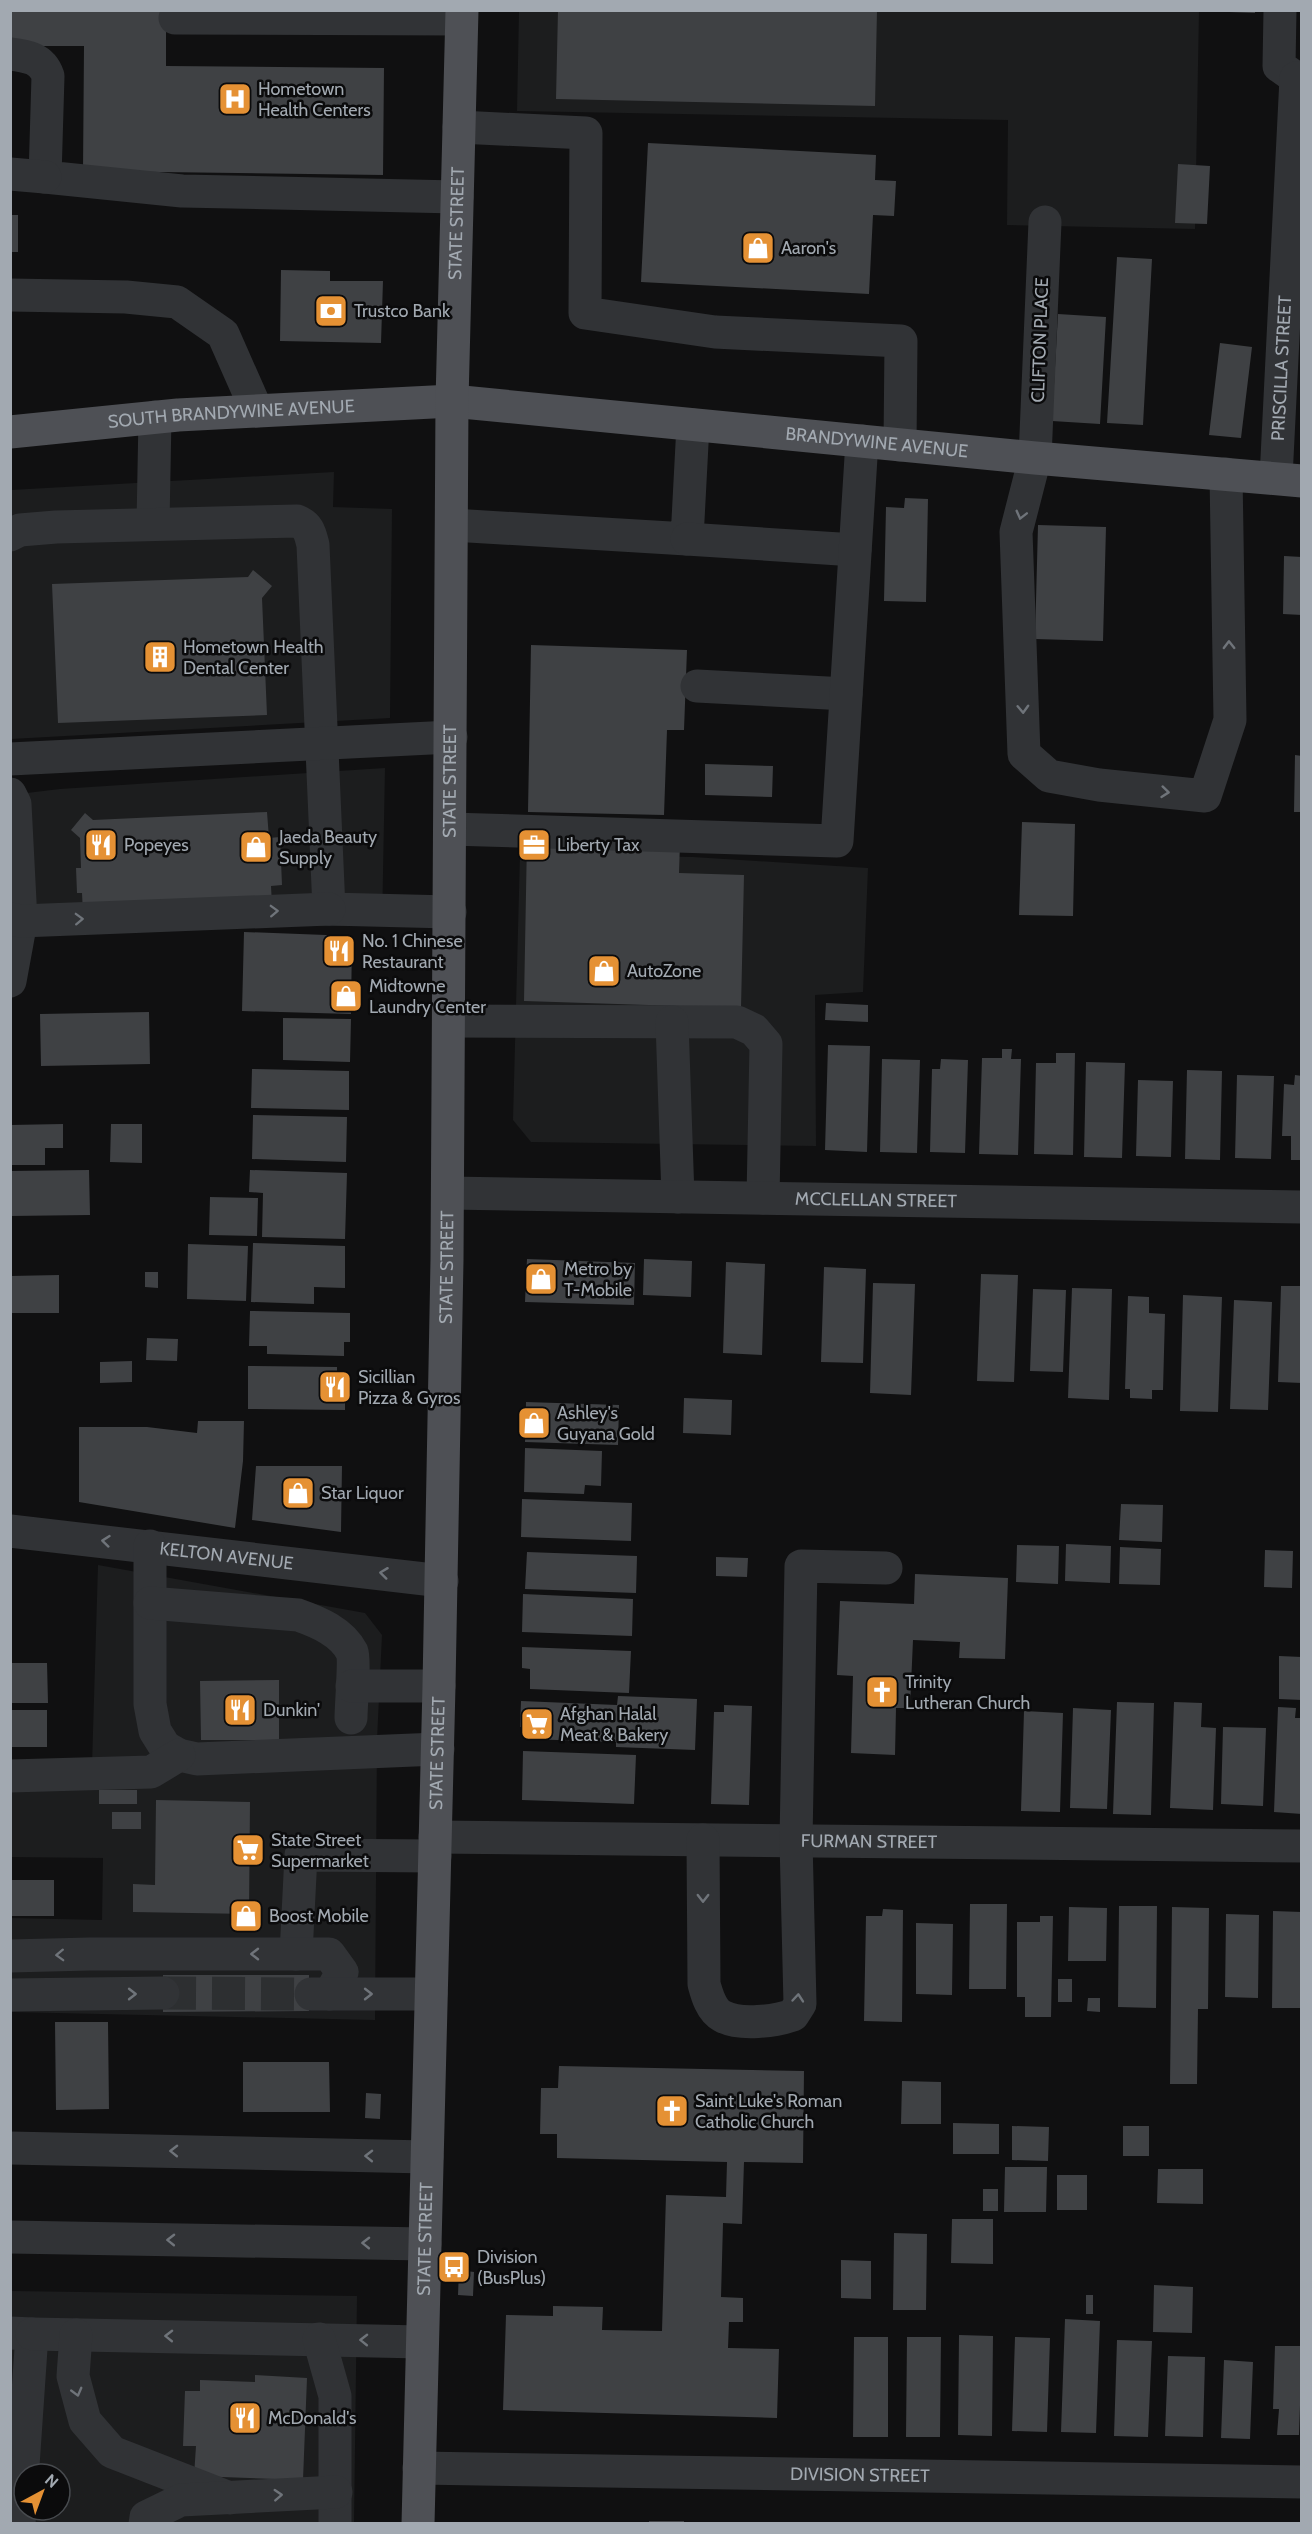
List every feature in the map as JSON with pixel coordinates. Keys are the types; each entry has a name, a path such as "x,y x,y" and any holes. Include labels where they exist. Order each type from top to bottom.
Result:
{"main road":[{"name":"STATE STREET","path":"418,2523 442,1581 448,1193 452,401 461,15"},
{"name":"BRANDYWINE AVENUE","path":"452,401 1035,458 1289,480"},
{"name":"SOUTH BRANDYWINE AVENUE","path":"10,432 155,417 452,401"}],"street":[{"path":"1280,10 1279,66 1299,77"},
{"path":"175,18 461,15"},
{"path":"10,54 35,58 45,68 48,76 45,177"},
{"name":"PRISCILLA STREET","path":"1289,480 1299,77"},
{"path":"459,127 586,134 585,313 715,332 901,341 900,445"},
{"path":"10,174 182,191 457,197"},
{"name":"CLIFTON PLACE","path":"1045,222 1035,458 1016,532 1024,754 1049,776 1099,785 1205,796 1230,720 1226,474"},
{"path":"10,295 126,297 177,302 223,334 257,411"},
{"path":"153,524 155,417"},
{"path":"687,539 693,425"},
{"path":"450,829 837,842 862,441"},
{"path":"10,535 20,530 56,526 297,521 309,529 313,545 329,909"},
{"path":"452,525 855,550"},
{"path":"697,686 846,694"},
{"path":"10,759 451,738"},
{"path":"10,794 15,804 16,920 11,971"},
{"path":"16,920 329,909 450,912"},
{"path":"449,1021 737,1022 754,1030 766,1044 763,1198"},
{"path":"672,1022 678,1197"},
{"name":"MCCLELLAN STREET","path":"448,1193 1302,1207"},
{"name":"KELTON AVENUE","path":"10,1531 303,1563 442,1581"},
{"path":"150,1546 150,1704 154,1731 165,1747 179,1755 197,1759 438,1749"},
{"path":"298,1615 303,1563"},
{"path":"703,1839 704,1984 708,2000 722,2016 747,2021 775,2022 794,2015 800,2004 796,1840 801,1566 886,1568"},
{"path":"150,1603 298,1615 316,1622 338,1635 353,1654 351,1702 439,1686"},
{"path":"10,1776 151,1772 179,1755"},
{"name":"FURMAN STREET","path":"296,1954 301,1855 435,1846 703,1839 1302,1846"},
{"path":"10,1956 329,1954 342,1972 319,1994 431,1994"},
{"path":"10,1995 163,1994"},
{"path":"10,2148 427,2157"},
{"path":"10,2237 425,2244"},
{"path":"19,2523 21,2333 422,2342"},
{"path":"76,2335 73,2376 85,2421 112,2452 230,2498"},
{"path":"145,2523 146,2517 181,2500 230,2498 335,2508 335,2396 319,2339"},
{"name":"DIVISION STREET","path":"419,2468 1302,2482"}],"shaded area":[{"path":"519,11 1199,11 1195,229 1007,225 1008,120 517,111"},
{"path":"334,472 333,507 392,509 390,718 11,739 11,490"},
{"path":"385,768 382,926 11,927 10,795 60,789"},
{"path":"520,854 693,857 868,868 863,992 815,995 816,1146 531,1142 513,1120"},
{"path":"98,1565 365,1613 382,1635 377,1740 375,2020 11,2012 11,1918 102,1920 103,1858 10,1857 11,1764 92,1765"},
{"path":"11,2291 357,2296 354,2523 11,2524"}],"building":[{"path":"10,10 166,12 166,66 384,68 383,175 83,171 84,46 10,46"},
{"path":"558,10 877,10 875,106 556,99"},
{"path":"1229,10 1255,10 1255,13 1229,12"},
{"path":"648,143 876,155 875,180 896,181 894,216 873,215 869,294 641,282"},
{"path":"1178,164 1210,166 1207,224 1175,223"},
{"path":"10,215 18,215 18,252 10,252"},
{"path":"1117,257 1152,259 1143,425 1107,423"},
{"name":"Trustco Bank","path":"281,270 330,271 330,281 383,281 381,343 280,341"},
{"path":"1058,314 1106,317 1100,424 1052,421"},
{"path":"1220,343 1252,347 1241,438 1209,435"},
{"path":"905,498 928,499 926,602 884,601 886,507 904,508"},
{"path":"1038,525 1106,527 1103,641 1035,639"},
{"path":"1284,556 1302,557 1302,615 1283,614"},
{"name":"Hometown Health Dental Center","path":"253,570 272,586 262,598 267,715 58,723 52,584 248,577"},
{"path":"531,645 687,650 684,730 667,730 664,815 528,812"},
{"path":"1295,755 1302,756 1302,812 1294,812"},
{"path":"705,764 773,766 772,797 705,795"},
{"path":"267,812 269,838 280,837 282,885 271,886 272,905 83,914 82,893 77,893 76,868 81,868 80,838 71,830 85,813 93,820"},
{"path":"1022,822 1075,824 1073,916 1019,915"},
{"path":"527,839 680,843 679,873 744,875 741,1008 524,1001"},
{"path":"244,932 352,936 351,1014 242,1011"},
{"path":"826,1003 868,1005 868,1022 825,1020"},
{"path":"149,1012 150,1064 41,1066 40,1014"},
{"path":"283,1018 351,1019 350,1062 283,1060"},
{"path":"828,1045 870,1046 867,1152 825,1150"},
{"path":"1002,1049 1012,1049 1011,1059 1021,1059 1018,1155 979,1154 982,1058 1002,1058"},
{"path":"1056,1053 1075,1053 1073,1155 1034,1154 1036,1063 1056,1063"},
{"path":"882,1059 920,1060 917,1153 880,1152"},
{"path":"941,1059 968,1060 965,1153 930,1152 932,1069 940,1069"},
{"path":"1086,1062 1125,1063 1122,1158 1084,1157"},
{"path":"252,1069 349,1071 349,1110 251,1108"},
{"path":"1187,1070 1222,1071 1220,1160 1185,1159"},
{"path":"1237,1075 1274,1076 1271,1159 1235,1158"},
{"path":"1295,1075 1302,1076 1302,1160 1291,1160 1291,1136 1282,1136 1284,1084 1294,1085"},
{"path":"1138,1080 1173,1081 1171,1157 1136,1156"},
{"path":"253,1115 347,1117 346,1162 252,1159"},
{"path":"63,1124 63,1148 45,1148 45,1165 10,1165 10,1125"},
{"path":"111,1124 142,1124 142,1163 110,1162"},
{"path":"89,1170 90,1215 10,1216 10,1171"},
{"path":"250,1170 347,1173 345,1239 262,1237 263,1193 249,1192"},
{"path":"210,1197 258,1198 257,1236 209,1235"},
{"path":"253,1243 345,1246 345,1288 314,1287 314,1304 251,1302"},
{"path":"188,1244 248,1246 246,1301 187,1299"},
{"path":"527,1259 635,1263 634,1305 525,1302"},
{"path":"644,1259 692,1261 691,1297 643,1295"},
{"path":"726,1262 765,1264 762,1355 723,1353"},
{"path":"824,1267 866,1269 863,1363 821,1362"},
{"path":"145,1272 158,1272 158,1288 145,1287"},
{"path":"981,1274 1018,1275 1014,1382 977,1381"},
{"path":"59,1275 59,1313 10,1313 10,1276"},
{"path":"873,1283 915,1284 911,1395 870,1393"},
{"path":"1281,1286 1302,1286 1302,1383 1278,1382"},
{"path":"1072,1288 1112,1289 1109,1400 1068,1398"},
{"path":"1033,1289 1066,1290 1063,1372 1030,1371"},
{"path":"1183,1295 1222,1297 1218,1412 1180,1411"},
{"path":"1128,1296 1149,1297 1149,1313 1165,1314 1163,1390 1152,1390 1152,1399 1130,1398 1130,1389 1125,1389"},
{"path":"1234,1300 1272,1302 1268,1410 1230,1409"},
{"path":"250,1311 350,1313 350,1342 344,1342 344,1356 267,1354 267,1346 249,1346"},
{"path":"147,1338 178,1339 177,1361 146,1360"},
{"path":"132,1361 132,1382 100,1383 100,1362"},
{"path":"248,1366 337,1367 337,1374 345,1374 345,1410 248,1409"},
{"path":"684,1398 732,1400 731,1435 683,1433"},
{"path":"526,1402 619,1405 618,1445 525,1442"},
{"path":"198,1421 244,1421 243,1461 235,1528 79,1502 79,1427 147,1427 197,1433"},
{"path":"525,1448 602,1451 601,1486 585,1485 584,1494 524,1492"},
{"name":"Star Liquor","path":"256,1466 342,1466 341,1532 252,1520"},
{"path":"522,1499 632,1503 631,1541 521,1537"},
{"path":"1121,1504 1163,1505 1162,1542 1119,1540"},
{"path":"1066,1544 1111,1546 1110,1583 1065,1581"},
{"path":"1017,1545 1059,1546 1058,1584 1016,1582"},
{"path":"1120,1547 1161,1549 1160,1585 1119,1584"},
{"path":"1265,1550 1293,1551 1292,1588 1264,1587"},
{"path":"527,1552 637,1556 636,1593 525,1589"},
{"path":"716,1557 748,1558 747,1577 716,1576"},
{"path":"915,1574 1008,1578 1005,1659 959,1658 960,1642 913,1640 910,1708 896,1708 895,1755 851,1753 853,1676 837,1675 840,1601 914,1604"},
{"path":"523,1594 633,1599 632,1636 522,1632"},
{"path":"522,1647 631,1651 629,1693 530,1689 530,1669 522,1668"},
{"path":"1279,1656 1302,1657 1302,1700 1279,1699"},
{"path":"10,1663 47,1663 48,1703 10,1703"},
{"name":"Dunkin'","path":"279,1680 279,1740 201,1740 200,1681"},
{"path":"618,1696 697,1699 695,1750 616,1747 616,1742 527,1739 527,1727 520,1727 521,1701 617,1705"},
{"path":"1117,1702 1154,1703 1151,1815 1113,1814"},
{"path":"1174,1702 1202,1703 1201,1727 1216,1728 1213,1810 1170,1808"},
{"path":"724,1705 752,1706 749,1805 711,1804 714,1712 724,1712"},
{"path":"1278,1707 1296,1708 1295,1718 1302,1718 1302,1814 1274,1812"},
{"path":"1073,1708 1111,1710 1107,1809 1070,1808"},
{"path":"10,1710 47,1710 47,1747 10,1747"},
{"path":"1024,1711 1063,1713 1060,1812 1021,1811"},
{"path":"1223,1727 1266,1728 1263,1806 1221,1804"},
{"path":"523,1751 636,1755 634,1804 522,1800"},
{"path":"99,1790 137,1790 137,1804 99,1804"},
{"path":"156,1800 250,1802 249,1914 133,1912 133,1884 155,1885"},
{"path":"112,1812 141,1812 141,1829 112,1829"},
{"path":"10,1880 54,1880 54,1916 10,1916"},
{"path":"970,1904 1007,1904 1006,1989 969,1989"},
{"path":"1119,1906 1157,1906 1156,2008 1118,2007"},
{"path":"1069,1907 1107,1908 1106,1961 1068,1961"},
{"path":"1172,1907 1209,1908 1208,2009 1198,2009 1197,2084 1170,2084"},
{"path":"883,1909 903,1910 902,2022 864,2021 866,1916 882,1916"},
{"path":"1273,1911 1302,1912 1302,2008 1272,2008"},
{"path":"1226,1914 1259,1915 1258,1998 1225,1997"},
{"path":"1040,1916 1053,1916 1051,2017 1025,2017 1025,1997 1017,1997 1017,1922 1040,1922"},
{"path":"916,1923 953,1924 952,1995 916,1994"},
{"path":"163,1975 309,1975 309,2011 163,2012"},
{"path":"1058,1979 1072,1979 1072,2002 1058,2002"},
{"path":"1088,1998 1100,1998 1100,2012 1087,2011"},
{"path":"55,2022 108,2022 109,2109 56,2110"},
{"path":"243,2062 329,2062 330,2112 243,2112"},
{"path":"559,2066 804,2071 803,2163 744,2162 742,2224 723,2223 721,2297 743,2298 743,2322 729,2322 728,2348 779,2349 777,2418 503,2410 506,2315 553,2316 553,2306 603,2307 602,2330 662,2331 666,2195 726,2197 727,2162 557,2158 557,2134 540,2134 541,2088 558,2088"},
{"path":"902,2081 941,2082 941,2124 901,2124"},
{"path":"366,2093 381,2094 380,2119 365,2118"},
{"path":"953,2123 999,2124 999,2154 953,2154"},
{"path":"1012,2126 1049,2127 1048,2161 1012,2160"},
{"path":"1123,2126 1149,2126 1149,2156 1123,2156"},
{"path":"1005,2167 1047,2167 1046,2212 1004,2212"},
{"path":"1158,2169 1203,2169 1203,2204 1157,2203"},
{"path":"1057,2175 1087,2175 1087,2210 1057,2210"},
{"path":"983,2189 998,2189 998,2211 983,2211"},
{"path":"952,2219 993,2219 993,2264 951,2263"},
{"path":"894,2233 927,2234 926,2310 893,2310"},
{"path":"841,2260 871,2261 871,2299 841,2298"},
{"path":"459,2270 474,2272 473,2296 458,2295"},
{"path":"1154,2285 1193,2287 1192,2333 1153,2332"},
{"path":"1086,2295 1093,2295 1093,2314 1086,2314"},
{"path":"1065,2319 1100,2321 1096,2433 1061,2432"},
{"path":"959,2335 993,2336 992,2436 958,2435"},
{"path":"854,2337 888,2337 888,2437 853,2437"},
{"path":"907,2337 941,2337 940,2437 906,2437"},
{"path":"1015,2337 1050,2338 1047,2432 1012,2431"},
{"path":"1117,2340 1152,2341 1148,2437 1114,2436"},
{"path":"1275,2346 1302,2346 1299,2435 1277,2435 1279,2409 1273,2409"},
{"path":"1168,2356 1205,2357 1203,2437 1165,2436"},
{"path":"1224,2360 1253,2362 1250,2439 1221,2438"},
{"name":"McDonald's","path":"255,2375 307,2378 303,2480 194,2476 196,2446 183,2446 185,2391 200,2391 200,2380 255,2382"},
{"path":"649,2521 684,2521 684,2523 649,2523"}],"tunnel":[{"path":"163,1993 309,1994"}],"place":[{"name":"Hometown Health Centers","path":"235,99"},
{"name":"Aaron's","path":"758,248"},
{"name":"Trustco Bank","path":"331,311"},
{"name":"Hometown Health Dental Center","path":"160,657"},
{"name":"Popeyes","path":"101,845"},
{"name":"Liberty Tax","path":"534,845"},
{"name":"Jaeda Beauty Supply","path":"256,847"},
{"name":"No. 1 Chinese Restaurant","path":"339,951"},
{"name":"AutoZone","path":"604,971"},
{"name":"Midtowne Laundry Center","path":"346,996"},
{"name":"Metro by T-Mobile","path":"541,1279"},
{"name":"Sicillian Pizza & Gyros","path":"335,1387"},
{"name":"Ashley's Guyana Gold","path":"534,1423"},
{"name":"Star Liquor","path":"298,1493"},
{"name":"Trinity Lutheran Church","path":"882,1692"},
{"name":"Dunkin'","path":"240,1710"},
{"name":"Afghan Halal Meat & Bakery","path":"537,1724"},
{"name":"State Street Supermarket","path":"248,1850"},
{"name":"Boost Mobile","path":"246,1916"},
{"name":"Saint Luke's Roman Catholic Church","path":"672,2111"},
{"name":"Division (BusPlus)","path":"454,2267"},
{"name":"McDonald's","path":"245,2418"}]}
